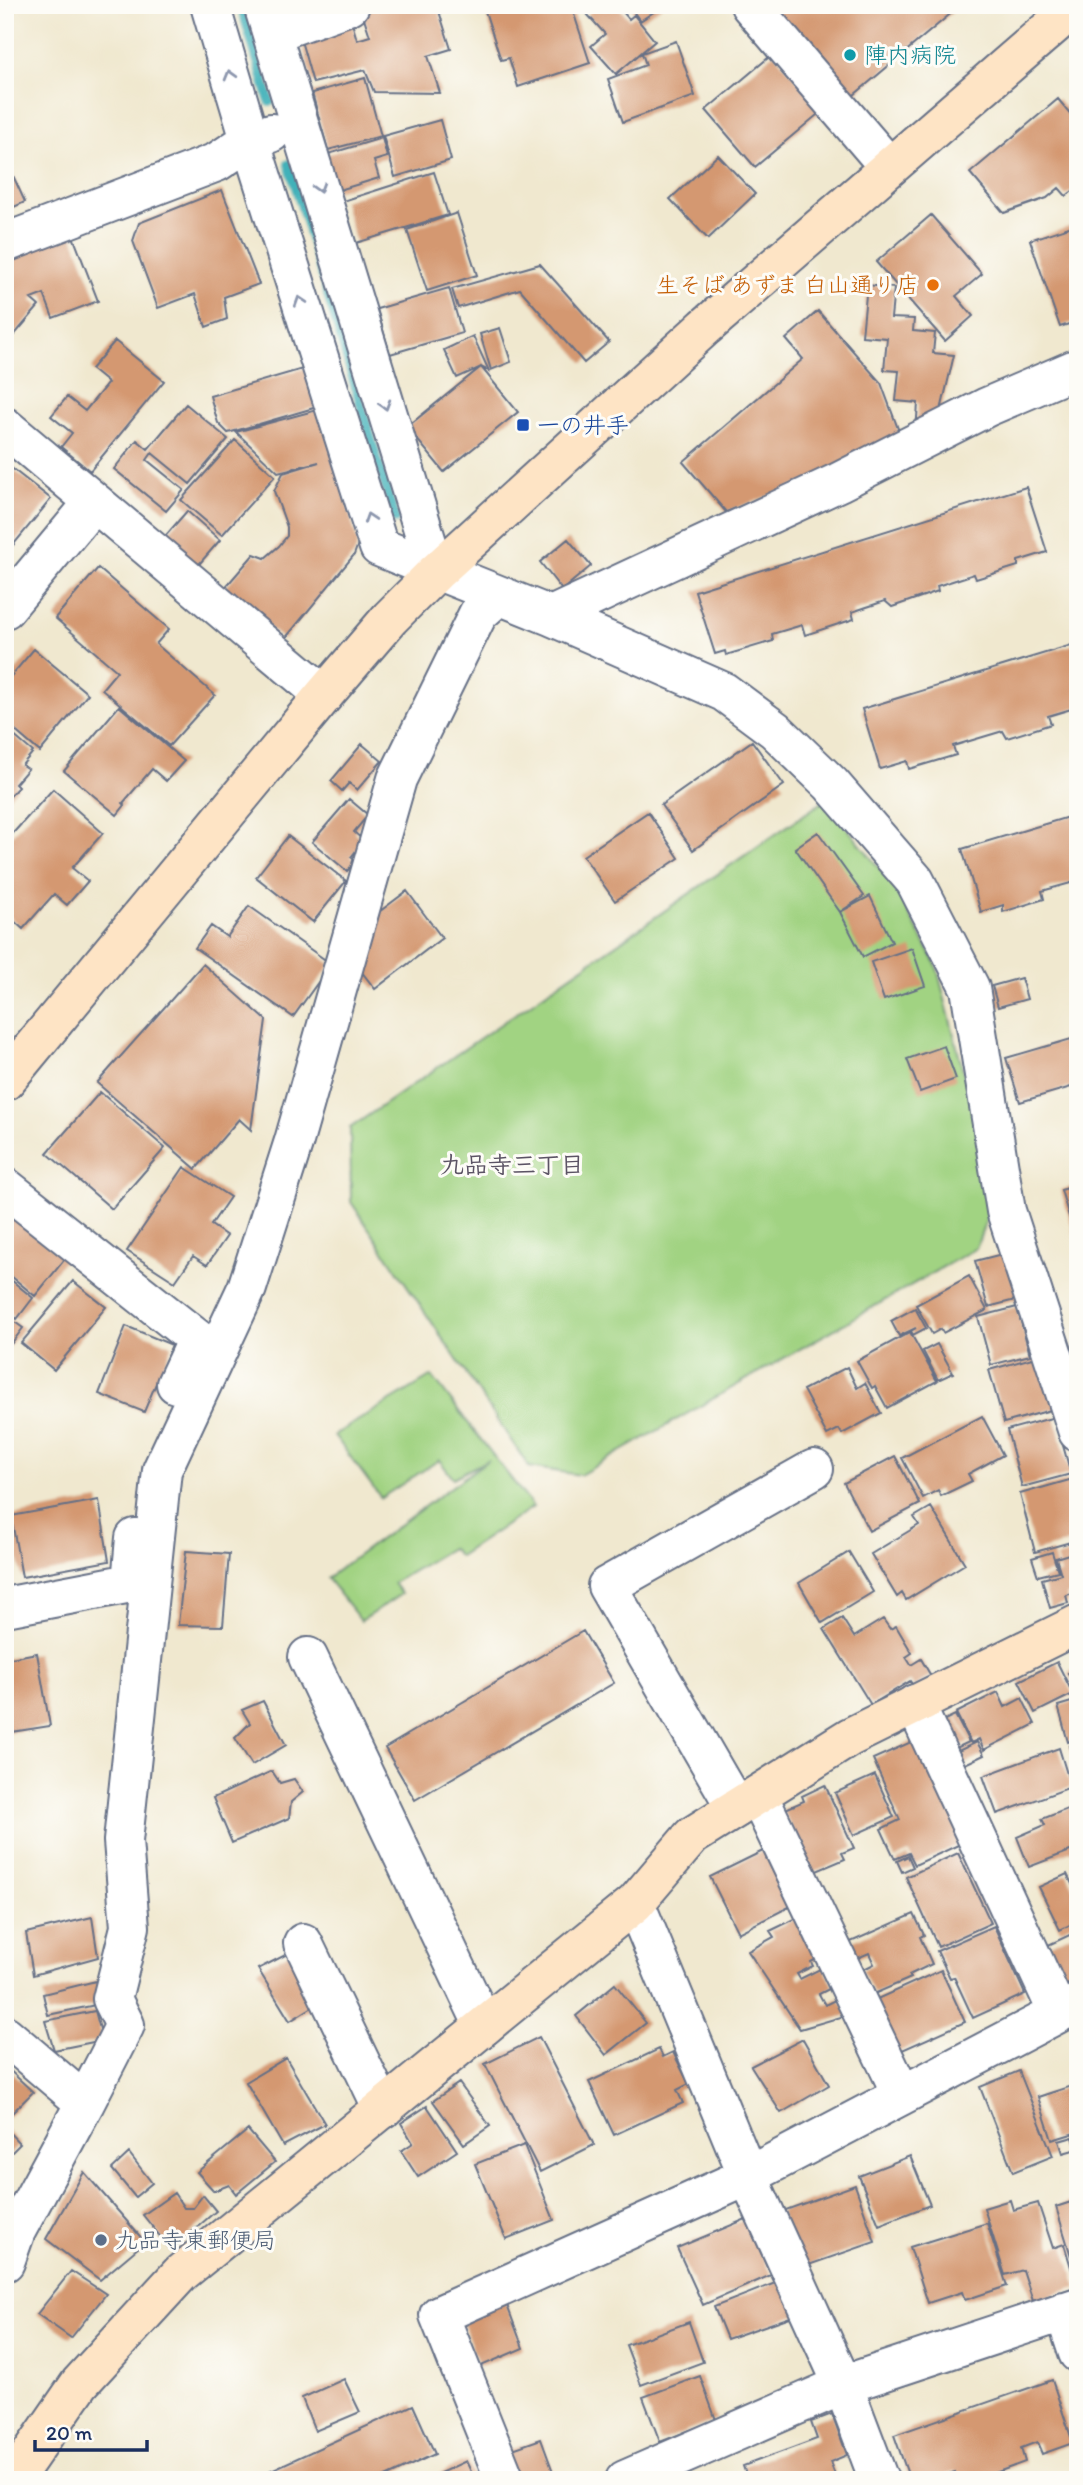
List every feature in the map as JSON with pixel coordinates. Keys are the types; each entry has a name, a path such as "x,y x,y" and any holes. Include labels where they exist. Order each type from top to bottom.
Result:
{"street":[{"path":"209,5 379,547 551,616 724,692 775,730 831,784 915,881 970,988 1006,1211 1078,1432"},
{"path":"350,5 268,19 436,572"},
{"path":"750,5 888,167"},
{"path":"5,1081 390,618 436,572 705,327 1077,5"},
{"path":"5,243 217,162 250,141 299,122"},
{"path":"551,616 839,482 986,407 1078,368"},
{"path":"5,427 324,695"},
{"path":"5,609 94,502"},
{"path":"5,2262 16,2231 125,2025 112,1999 130,1927 123,1841 162,1470 247,1288 294,1141 397,779 478,614 498,596"},
{"path":"5,1188 197,1339 142,1460 131,1583 5,1607"},
{"path":"814,1469 607,1586 747,1801 902,2095"},
{"path":"13,2480 80,2384 181,2273 635,1903 692,1836 850,1737 1078,1624"},
{"path":"308,1657 484,2026"},
{"path":"505,2480 439,2315 748,2176 1068,2008 915,1704"},
{"path":"635,1903 748,2176 843,2385 878,2480"},
{"path":"303,1944 383,2109"},
{"path":"5,2035 85,2103"},
{"path":"625,2480 843,2385 1071,2309 1078,2353"}],"green space":[{"path":"825,800 895,888 936,964 995,1196 976,1248 580,1475 529,1467 351,1202 350,1128"},
{"path":"432,1376 533,1507 459,1556 451,1548 393,1583 401,1594 361,1621 327,1578 488,1460 453,1478 439,1460 381,1498 334,1435"}],"building":[{"path":"372,5 437,5 451,49 428,56 440,93 374,92 365,70 313,83 300,37 352,23 357,40 370,36 361,9"},
{"path":"483,5 571,5 590,63 518,87 509,58 501,60"},
{"path":"597,5 617,5 629,19 634,15 655,41 616,74 591,46 605,34 587,14"},
{"path":"629,5 664,5 640,21"},
{"name":"陣内病院","path":"757,5 961,5 842,105"},
{"path":"676,41 695,96 623,122 608,79 646,65 642,53"},
{"path":"774,53 823,110 755,167 706,110"},
{"path":"365,78 381,136 328,150 312,93"},
{"path":"1058,99 1078,123 1078,187 1066,196 1059,188 1047,198 1004,213 970,173"},
{"path":"440,120 451,160 395,177 383,136"},
{"path":"382,138 387,157 374,161 379,178 336,191 325,155"},
{"path":"718,155 755,194 708,239 670,199"},
{"path":"5,158 25,202 5,211"},
{"path":"434,172 448,215 356,243 343,201"},
{"path":"222,190 259,284 224,297 227,319 206,327 195,294 158,308 133,241 139,223"},
{"path":"457,213 477,275 427,291 407,230"},
{"name":"生そば あずま 白山通り店","path":"931,215 982,274 956,296 973,316 945,341 876,262"},
{"path":"1078,224 1078,321 1060,327 1030,240"},
{"path":"71,231 98,301 53,318 44,294 31,299 39,306 5,346 5,256"},
{"path":"540,264 609,342 584,363 520,289 458,308 452,289"},
{"path":"867,285 894,288 891,318 914,319 913,331 935,333 933,353 954,355 939,419 916,433 918,403 896,401 899,371 884,370 887,338 862,336"},
{"path":"449,288 462,333 390,354 377,309"},
{"path":"818,311 881,383 904,445 726,512 683,462 803,359 786,339"},
{"path":"500,328 511,362 491,370 480,334"},
{"path":"473,336 489,371 481,367 457,378 444,350"},
{"path":"115,341 164,381 90,471 61,447 72,433 51,416 67,397 85,411 108,383 91,369"},
{"path":"481,367 518,412 444,472 407,427"},
{"path":"306,368 317,407 228,433 218,423 210,396"},
{"path":"186,404 228,439 190,484 152,453 147,460 184,490 166,511 114,469 137,440 148,449"},
{"path":"321,409 358,544 354,555 284,640 223,590 254,554 265,558 287,536 287,527 274,491 283,473 319,462 278,472 236,432"},
{"path":"235,440 275,476 222,535 181,500"},
{"path":"5,463 51,499 5,555"},
{"path":"1026,487 1047,552 1018,561 1018,566 976,579 974,574 937,586 938,591 892,607 885,601 852,612 854,619 805,635 802,625 772,634 773,641 726,655 725,651 715,654 695,591"},
{"path":"187,511 220,540 194,570 161,541"},
{"path":"568,539 591,566 562,590 540,562"},
{"path":"98,568 169,629 156,644 215,695 169,746 102,689 117,671 55,618"},
{"path":"1078,643 1078,707 1048,716 1051,724 1007,738 1003,731 953,746 956,755 909,769 907,761 880,769 862,709"},
{"path":"34,649 88,694 40,752 5,722 5,683"},
{"path":"119,706 184,761 166,781 152,769 123,803 125,805 117,815 64,771"},
{"path":"5,728 33,752 22,765 28,769 15,784 18,787 5,802"},
{"path":"752,741 784,785 693,850 661,805"},
{"path":"362,744 382,761 357,790 349,783 342,791 331,781"},
{"path":"53,789 103,833 72,868 88,881 67,905 54,894 23,929 5,913 5,842"},
{"path":"349,799 368,815 354,832 364,841 351,857 356,861 347,871 312,842"},
{"path":"648,812 679,858 615,901 583,856"},
{"path":"1078,814 1078,881 1042,891 1044,899 1003,912 1003,905 981,912 962,849"},
{"path":"818,832 864,896 840,912 795,848"},
{"path":"288,836 346,881 313,922 256,877"},
{"path":"407,891 442,938 375,989 355,963 363,924"},
{"path":"870,896 892,942 863,957 840,912"},
{"path":"249,906 331,964 293,1017 195,948 211,926 227,937"},
{"path":"912,948 925,986 884,1000 871,962"},
{"path":"203,964 266,1020 251,1130 239,1119 196,1169 97,1083"},
{"path":"1021,978 1027,999 998,1007 992,986"},
{"path":"1078,1037 1078,1085 1020,1102 1006,1058"},
{"path":"944,1046 956,1079 920,1092 907,1059"},
{"path":"100,1092 165,1148 112,1209 47,1153"},
{"path":"184,1167 230,1197 211,1225 227,1236 207,1265 193,1256 175,1282 127,1251"},
{"path":"1078,1185 1078,1243 1077,1243 1061,1190"},
{"path":"5,1209 65,1259 35,1296 5,1271"},
{"path":"1006,1253 1019,1299 988,1307 975,1261"},
{"path":"5,1275 33,1298 17,1319 5,1309"},
{"path":"969,1276 987,1310 943,1333 941,1329 932,1334 916,1305"},
{"path":"73,1281 106,1307 54,1370 21,1343"},
{"path":"1017,1307 1030,1355 991,1365 978,1317"},
{"path":"915,1308 926,1328 913,1335 911,1331 916,1328 899,1336 891,1321"},
{"path":"5,1315 23,1328 5,1352"},
{"path":"126,1326 172,1345 144,1412 99,1394"},
{"path":"910,1332 937,1381 887,1408 857,1361"},
{"path":"937,1344 953,1373 938,1380 923,1351"},
{"path":"1043,1355 1058,1408 1004,1423 989,1370"},
{"path":"847,1367 857,1388 865,1383 881,1413 842,1434 839,1429 827,1435 803,1390"},
{"path":"982,1416 1003,1455 968,1474 972,1481 941,1496 938,1490 923,1498 902,1458"},
{"path":"1055,1417 1071,1474 1022,1487 1007,1430"},
{"path":"895,1456 920,1504 869,1531 844,1483"},
{"path":"1073,1479 1078,1496 1078,1540 1035,1552 1020,1494"},
{"path":"99,1500 109,1561 22,1577 11,1516"},
{"path":"931,1507 965,1564 906,1600 902,1593 897,1597 871,1554 919,1525 914,1517"},
{"path":"186,1551 229,1554 223,1626 178,1625"},
{"path":"1078,1551 1078,1592 1066,1595 1068,1603 1050,1608 1042,1579 1061,1574 1056,1558"},
{"path":"849,1552 873,1592 822,1623 799,1583"},
{"path":"1052,1552 1058,1571 1038,1576 1032,1558"},
{"path":"842,1618 854,1637 883,1619 890,1629 896,1626 912,1653 906,1657 911,1665 921,1659 931,1676 914,1687 910,1681 871,1705 824,1629"},
{"path":"583,1631 614,1683 415,1800 385,1748"},
{"path":"37,1653 50,1726 5,1733 5,1659"},
{"path":"1057,1662 1073,1694 1035,1713 1019,1681"},
{"path":"1078,1668 1078,1691 1068,1673"},
{"path":"998,1692 1005,1707 1022,1698 1035,1724 984,1750 979,1739 971,1743 956,1713"},
{"path":"1078,1700 1078,1739 1068,1742 1058,1706"},
{"path":"263,1701 286,1745 252,1765 235,1738 250,1723 242,1710"},
{"path":"955,1715 969,1742 952,1750 938,1723"},
{"path":"920,1738 967,1841 915,1865 909,1853 895,1859 881,1829 900,1820 873,1759"},
{"path":"977,1742 984,1755 961,1766 954,1753"},
{"path":"1078,1743 1078,1772 1077,1772 1069,1746"},
{"path":"1059,1748 1071,1787 997,1814 983,1776"},
{"path":"272,1771 280,1783 294,1779 303,1792 291,1802 289,1818 232,1843 213,1798"},
{"path":"875,1775 894,1817 854,1835 835,1793"},
{"path":"825,1785 854,1848 842,1853 845,1859 812,1873 783,1810 804,1801 802,1796"},
{"path":"1075,1806 1078,1812 1078,1848 1029,1867 1017,1837 1045,1825 1042,1819"},
{"path":"771,1847 793,1905 738,1933 710,1877"},
{"path":"958,1853 991,1923 938,1947 906,1877"},
{"path":"908,1856 913,1867 902,1872 897,1861"},
{"path":"1067,1874 1078,1896 1078,1921 1060,1930 1039,1887"},
{"path":"914,1914 924,1935 920,1937 932,1964 909,1975 911,1978 874,1994 862,1970 874,1964 869,1953 853,1960 846,1944"},
{"path":"801,1916 822,1956 811,1962 813,1966 797,1974 800,1979 824,1967 833,1987 819,1994 825,2005 839,1998 848,2015 800,2029 748,1951 774,1937 770,1931"},
{"path":"92,1917 98,1957 33,1975 26,1933"},
{"path":"994,1926 1025,1994 973,2018 954,1977 950,1978 937,1951"},
{"path":"1078,1931 1078,1980 1063,1987 1044,1947"},
{"path":"295,1950 322,2001 290,2021 258,1969"},
{"path":"941,1970 965,2022 889,2056 866,2004"},
{"path":"100,1980 105,2003 48,2015 43,1994"},
{"path":"615,1984 646,2023 606,2055 576,2016"},
{"path":"95,2011 103,2040 54,2050 45,2021"},
{"path":"539,2037 594,2145 540,2172 485,2064"},
{"path":"803,2039 829,2085 781,2113 751,2066"},
{"path":"659,2049 663,2057 673,2052 689,2084 677,2090 683,2103 614,2135 589,2082"},
{"path":"286,2058 325,2124 283,2146 246,2082"},
{"path":"5,2066 33,2092 5,2120"},
{"path":"1019,2071 1053,2156 1013,2172 980,2087"},
{"path":"459,2083 490,2126 464,2144 433,2101"},
{"path":"1078,2084 1078,2132 1052,2140 1038,2097"},
{"path":"427,2106 457,2151 418,2177 401,2151 413,2143 401,2123"},
{"path":"5,2128 20,2144 5,2159"},
{"path":"248,2130 275,2162 236,2194 229,2185 214,2191 197,2172"},
{"path":"1073,2137 1077,2149 1063,2153 1059,2141"},
{"path":"524,2145 554,2220 506,2239 475,2164"},
{"path":"129,2153 152,2183 135,2197 112,2169"},
{"path":"910,2156 930,2205 879,2225 859,2176"},
{"path":"84,2172 145,2242 100,2280 46,2239"},
{"path":"855,2185 875,2242 800,2268 780,2212"},
{"path":"174,2193 184,2208 193,2208 203,2195 216,2211 171,2250 143,2215"},
{"path":"1078,2193 1078,2254 1071,2256 1056,2207 1074,2201 1072,2194"},
{"path":"1010,2200 1013,2210 1038,2203 1053,2248 1064,2244 1077,2287 1033,2301 1023,2270 1005,2275 984,2208"},
{"path":"746,2219 771,2275 703,2305 677,2248"},
{"path":"987,2223 1007,2286 965,2300 962,2292 928,2303 910,2247"},
{"path":"71,2271 106,2294 71,2338 37,2314"},
{"path":"788,2278 802,2313 727,2339 714,2307"},
{"path":"505,2300 523,2348 479,2367 461,2318"},
{"path":"689,2322 703,2362 641,2385 626,2345"},
{"path":"700,2376 716,2420 660,2442 643,2397"},
{"path":"344,2379 360,2412 315,2431 302,2398"},
{"path":"1052,2380 1073,2443 1042,2454 1037,2442 1021,2448 1025,2462 976,2480 958,2480 955,2472 939,2477 940,2480 910,2480 894,2435"},
{"path":"413,2405 435,2454 379,2480 273,2480 269,2471"},
{"path":"832,2414 847,2455 830,2462 837,2480 748,2480 743,2466 817,2439 811,2422"},
{"path":"541,2439 556,2480 515,2480 504,2452"},
{"path":"466,2461 475,2480 425,2480"}],"waterway":[{"path":"241,5 270,102"},
{"path":"289,164 395,519"}],"place":[{"name":"陣内病院","path":"850,55"},
{"name":"生そば あずま 白山通り店","path":"933,285"},
{"name":"一の井手","path":"523,425"},
{"name":"九品寺東郵便局","path":"101,2240"}],"district":[{"name":"九品寺三丁目","path":"512,1164"}]}
